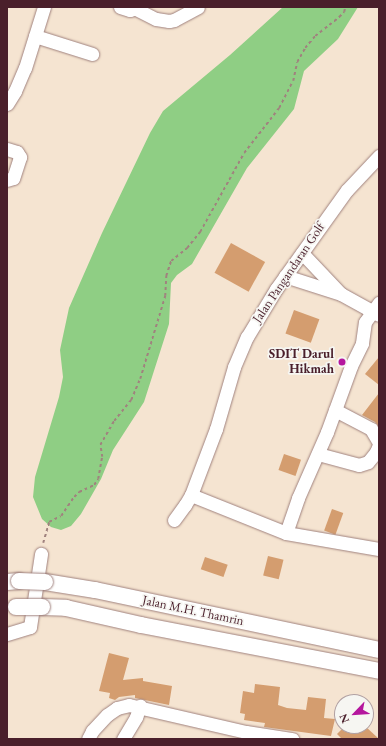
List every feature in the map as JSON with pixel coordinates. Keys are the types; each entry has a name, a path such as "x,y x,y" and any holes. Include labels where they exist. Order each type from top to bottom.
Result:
{"main road":[{"name":"Jalan M.H. Thamrin","path":"13,582 45,582 95,590 379,650"},
{"name":"Jalan M.H. Thamrin","path":"11,608 66,608 141,625 379,671"}],"street":[{"path":"7,104 15,91 22,74 44,7"},
{"path":"120,7 138,8 156,19 169,21 179,18 198,7"},
{"path":"35,36 92,54"},
{"path":"7,149 17,152 20,157 13,178 7,180"},
{"name":"Jalan Pangandaran Golf","path":"174,520 191,495 216,429 238,355 267,302 347,190 379,156"},
{"path":"302,253 341,294"},
{"path":"285,276 341,294 377,310 365,322 362,343 351,366 318,454 298,498 286,533"},
{"path":"318,454 364,465 373,457 379,444 371,429 335,410"},
{"path":"191,495 286,533 379,549"},
{"path":"7,634 30,627 41,554"},
{"path":"88,739 92,731 107,715 117,708 129,705 140,706 246,732 292,739"},
{"path":"123,739 136,717 140,706"}],"path":[{"path":"45,535 49,522 61,516 79,492 94,485 98,479 102,457 100,445 114,421 131,400 140,379 165,296 166,276 171,261 187,248 200,232 209,214 233,176 244,153 280,108 292,81 297,62 305,48 315,36 344,12 345,7"}],"green space":[{"path":"283,7 358,7 338,39 304,71 294,109 247,168 192,264 177,275 171,283 169,324 144,402 113,450 101,479 81,514 71,526 61,530 51,527 42,519 33,497 35,477 59,397 63,377 60,350 69,308 102,233 150,133 163,111 230,55"}],"building":[{"path":"231,243 265,262 249,292 215,273"},
{"path":"294,310 319,319 311,343 285,333"},
{"path":"379,357 379,385 365,374"},
{"path":"379,393 379,427 375,422 362,415"},
{"path":"284,454 301,460 295,476 278,470"},
{"path":"332,509 343,513 335,535 324,531"},
{"path":"268,556 284,560 279,579 263,575"},
{"path":"205,557 228,565 223,577 201,569"},
{"path":"109,653 129,658 123,680 143,678 143,681 172,686 169,705 135,698 135,695 119,697 115,700 109,698 110,693 99,691"},
{"path":"255,684 280,687 278,705 287,708 306,710 308,697 326,699 324,718 334,719 331,736 264,727 265,723 244,720 245,714 240,713 243,691 254,693"},
{"path":"337,734 374,734 379,739 342,739"}],"place":[{"name":"SDIT Darul Hikmah","path":"342,362"}]}
